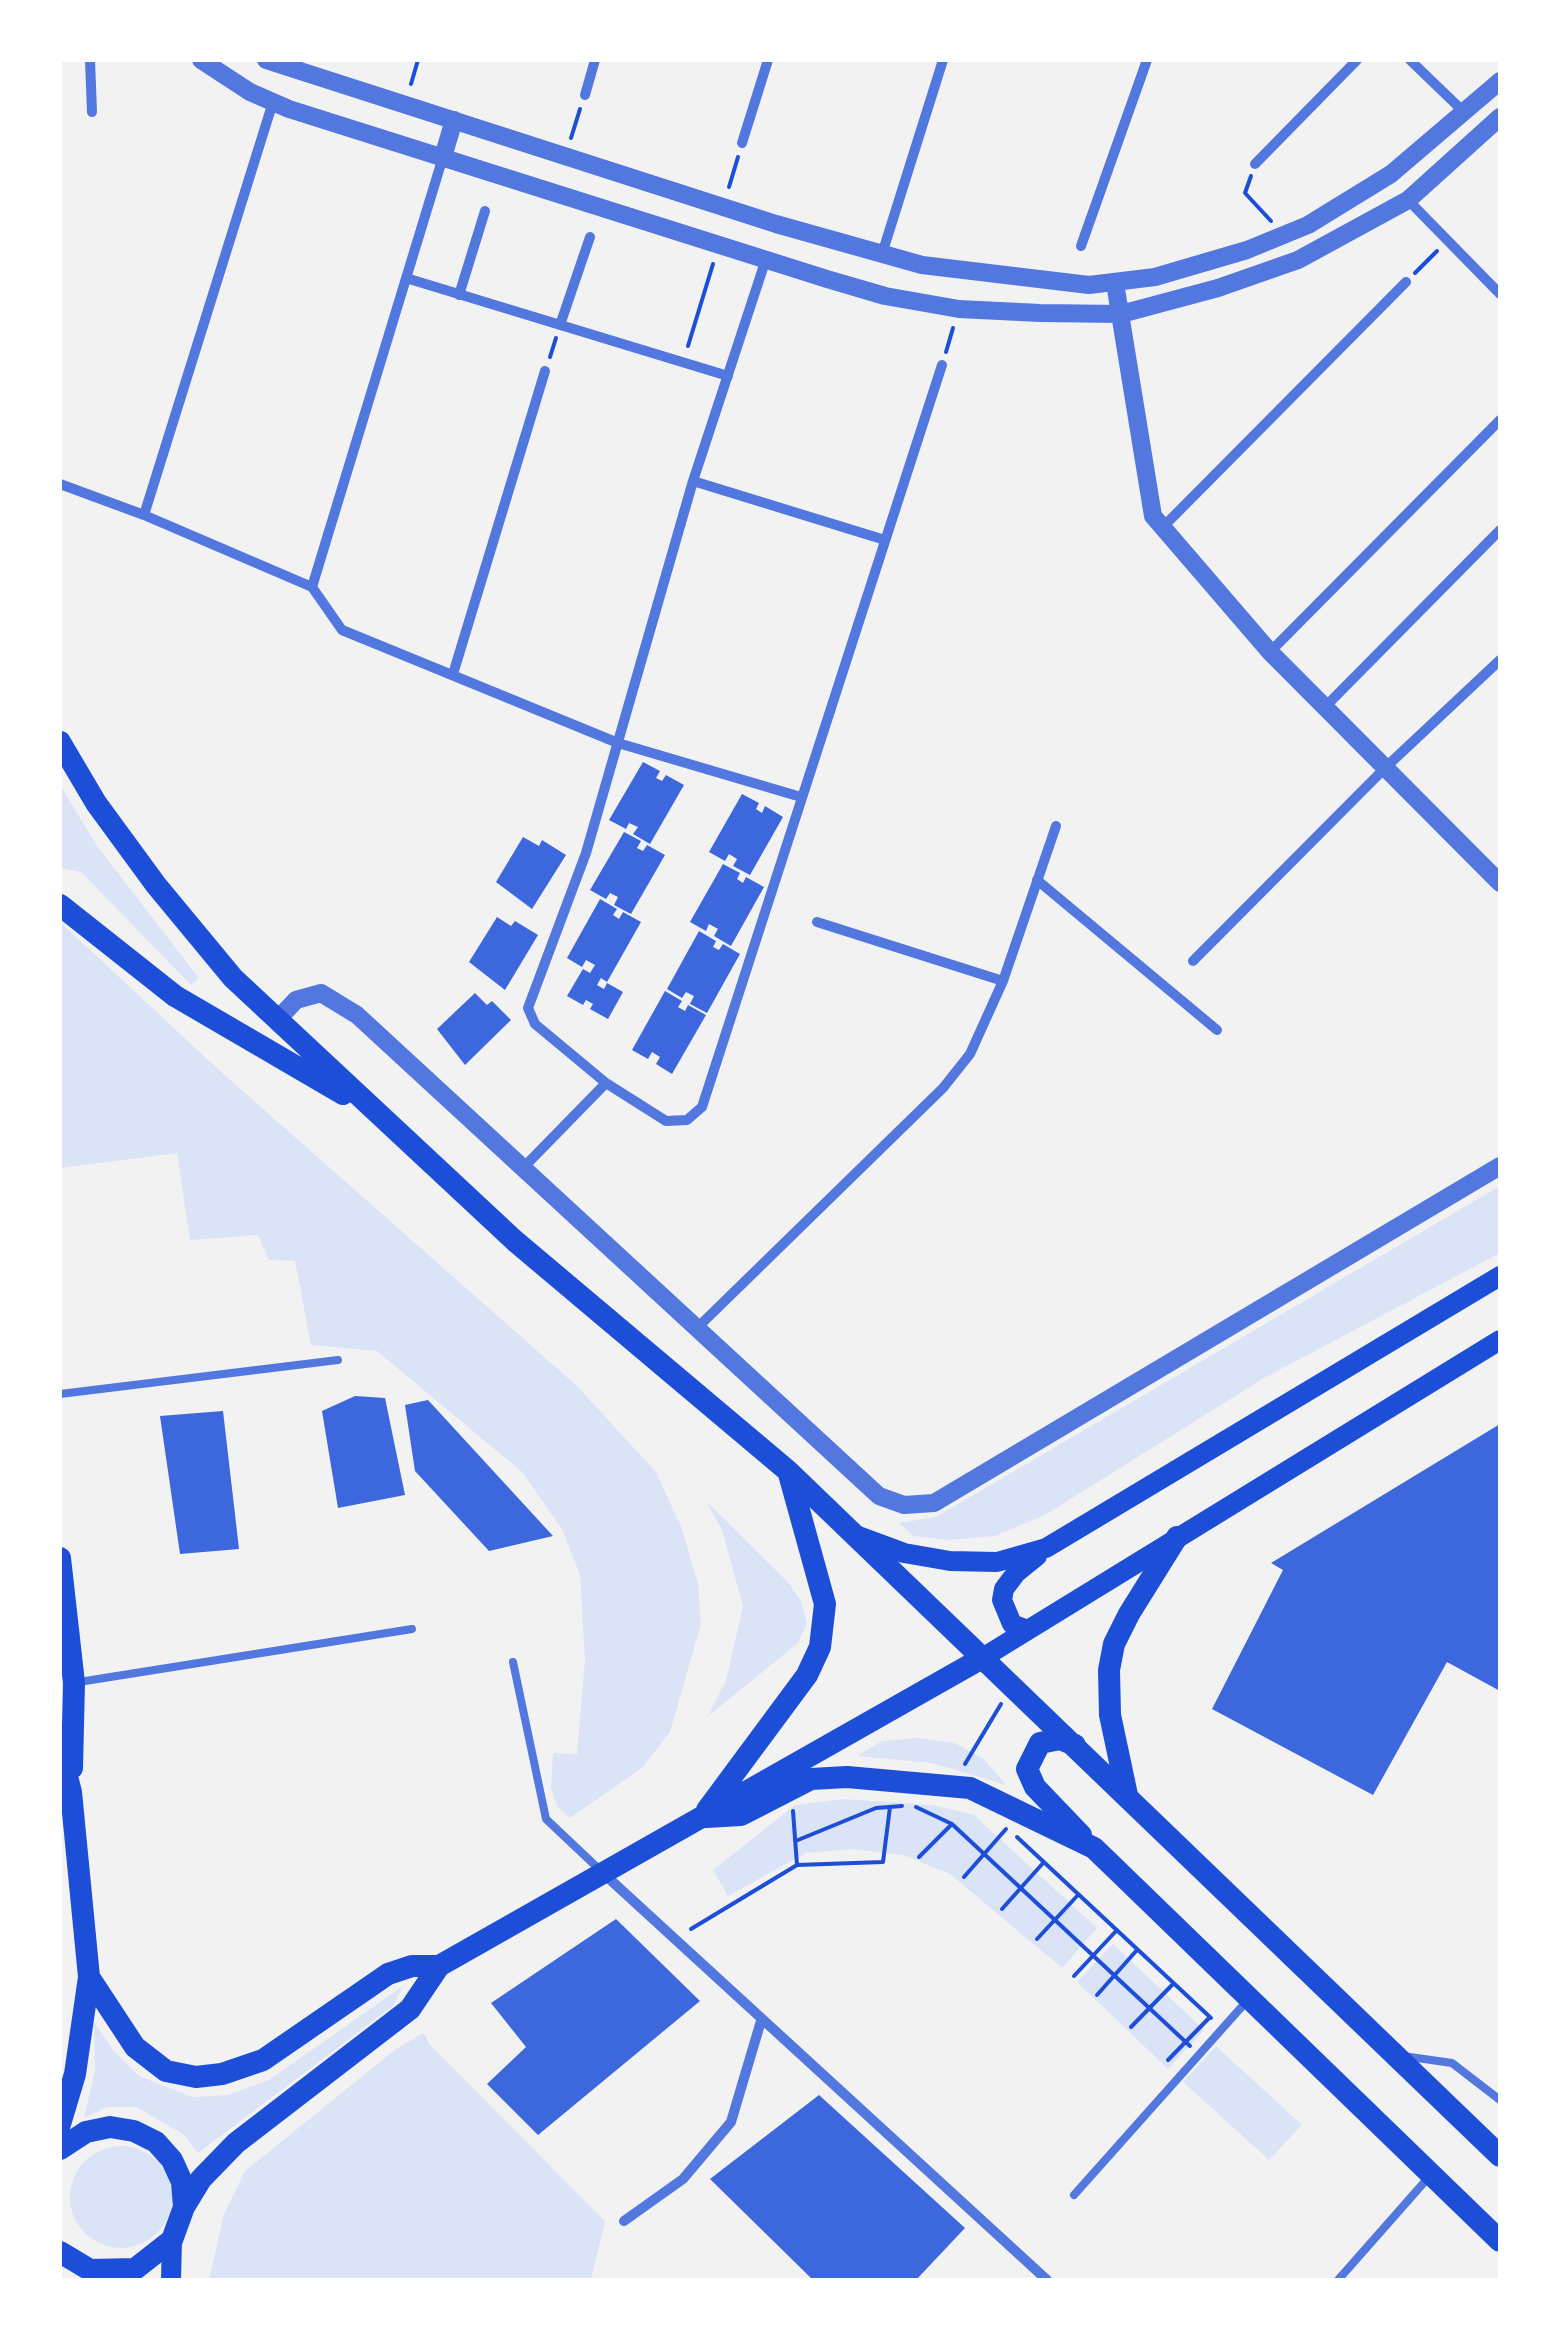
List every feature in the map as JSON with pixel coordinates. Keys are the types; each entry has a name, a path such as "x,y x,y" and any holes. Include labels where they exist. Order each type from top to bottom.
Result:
{"main road":[{"path":"60,742 96,803 210,954 376,1114 516,1241 788,1471 858,1536 1500,2156"},
{"path":"60,906 175,996 376,1114"},
{"path":"1028,1630 1012,1624 1002,1609 1004,1589 1046,1548 1500,1276"},
{"path":"171,2280 172,2240 184,2206 201,2179 236,2143 410,2009 439,1966 984,1657 1500,1340"},
{"path":"703,1818 808,1675 820,1648 825,1604 788,1471"},
{"path":"858,1536 904,1553 950,1561 997,1562 1046,1548"},
{"path":"1127,1795 1110,1715 1109,1670 1114,1644 1177,1537"},
{"path":"60,1558 74,1683 66,1834 89,1977 75,2074 60,2124"},
{"path":"1078,1748 1060,1739 1040,1743 1027,1769 1035,1788 1500,2241"},
{"path":"60,1750 71,1792"},
{"path":"703,1818 741,1815 811,1778 848,1776 970,1788 1094,1848"},
{"path":"89,1977 136,2047 166,2072 196,2076 222,2074 263,2060 388,1974 412,1966 439,1966"},
{"path":"60,2149 86,2132 110,2127 134,2131 156,2142 172,2160 182,2182 184,2206"},
{"path":"66,2263 105,2276 135,2269 172,2240"}],"street":[{"path":"90,60 92,112"},
{"path":"201,60 273,102 884,296 959,309 1120,314 1218,288 1298,260 1408,200 1500,116 1486,105 1495,86"},
{"path":"266,60 776,224 882,254 1006,278 1115,283 1155,277 1284,236 1370,189 1495,86"},
{"path":"585,95 596,60"},
{"path":"742,143 768,60"},
{"path":"882,254 943,60"},
{"path":"1081,246 1147,60"},
{"path":"1255,164 1357,60"},
{"path":"1410,60 1465,113"},
{"path":"144,515 273,102"},
{"path":"312,588 454,120"},
{"path":"1408,200 1500,294"},
{"path":"459,295 485,212"},
{"path":"776,224 693,481 586,853 528,1008 535,1024 606,1082 666,1122 687,1120 702,1107 942,364"},
{"path":"560,324 590,237"},
{"path":"406,278 728,376"},
{"path":"1162,528 1406,282"},
{"path":"1115,283 1153,516 1270,652 1500,883"},
{"path":"452,674 546,371"},
{"path":"1270,652 1500,420"},
{"path":"693,481 884,540"},
{"path":"60,484 144,515 312,588 342,630 618,742 800,796"},
{"path":"1325,707 1500,530"},
{"path":"1193,962 1386,766 1500,660"},
{"path":"697,1328 943,1088 970,1054 1003,981 1056,826"},
{"path":"1038,880 1216,1030"},
{"path":"817,922 1003,981"},
{"path":"279,1018 296,1000 322,993 357,1014 879,1496 904,1505 934,1503 1500,1166"},
{"path":"523,1168 606,1082"},
{"path":"604,1873 1047,2280"},
{"path":"624,2221 682,2179 731,2122 761,2021"}],"lane":[{"path":"60,1394 338,1360"},
{"path":"74,1683 412,1629"},
{"path":"513,1662 546,1819 604,1873"},
{"path":"1074,2195 1248,1998"},
{"path":"1396,2056 1452,2063 1500,2100"},
{"path":"1338,2280 1431,2174"}],"path":[{"path":"405,104 418,60"},
{"path":"565,155 585,95"},
{"path":"1255,164 1245,192 1284,236"},
{"path":"1406,282 1447,240"},
{"path":"683,363 709,277"},
{"path":"942,364 959,309"},
{"path":"546,371 560,324"},
{"path":"934,1815 1013,1684"},
{"path":"789,1791 798,1840 798,1866"},
{"path":"798,1840 876,1808 915,1806 952,1824 1198,2054"},
{"path":"674,1940 798,1866 883,1862 890,1807"},
{"path":"996,1823 1044,1862 1222,2028"},
{"path":"919,1856 952,1824"},
{"path":"964,1877 1006,1829"},
{"path":"1002,1910 1044,1862"},
{"path":"1037,1939 1079,1895"},
{"path":"1074,1976 1117,1930"},
{"path":"1097,1995 1138,1949"},
{"path":"1132,2027 1174,1983"},
{"path":"1168,2060 1210,2017"}],"shaded area":[{"path":"60,785 97,846 199,978 191,985 81,872 60,868"},
{"path":"60,922 219,1070 577,1386 656,1472 682,1529 698,1584 701,1624 670,1732 642,1768 570,1818 557,1806 551,1788 553,1753 577,1754 585,1659 580,1575 562,1529 522,1472 377,1351 311,1345 295,1261 269,1260 258,1235 190,1240 177,1153 60,1168"},
{"path":"1500,1186 1500,1253 1264,1378 1045,1515 995,1536 948,1540 913,1536 899,1523 936,1517"},
{"path":"706,1501 788,1582 801,1601 807,1623 798,1643 707,1717 726,1681 743,1606 722,1530"},
{"path":"918,1738 954,1743 984,1759 1006,1785 932,1763 857,1756 882,1741"},
{"path":"842,1799 933,1805 974,1815 1097,1928 1062,1968 950,1874 903,1855 852,1849 806,1853 728,1896 713,1870 795,1805"},
{"path":"1113,1944 1204,2030 1168,2069 1077,1982"},
{"path":"403,1986 394,2005 198,2153 183,2134 136,2107 107,2107 84,2118 95,2070 94,2022 114,2051 139,2076 192,2097 228,2095 269,2080"},
{"path":"424,2033 430,2045 605,2221 591,2280 209,2280 224,2214 245,2171 396,2049"},
{"path":"1216,2046 1302,2125 1269,2160 1183,2082"},
{"path":"121,2146 140,2150 157,2161 168,2178 172,2197 168,2216 157,2233 140,2244 121,2248 102,2244 85,2233 74,2216 70,2197 74,2178 85,2161 102,2150"}],"building":[{"path":"643,762 660,771 656,778 662,781 666,775 684,785 650,844 633,834 638,827 629,823 626,829 609,820"},
{"path":"742,794 759,803 756,809 762,813 765,806 783,817 750,875 733,866 737,859 729,854 725,861 709,852"},
{"path":"624,832 641,841 637,848 643,851 647,845 665,855 631,914 614,905 618,897 610,893 606,899 590,890"},
{"path":"523,837 539,846 542,840 566,855 532,909 496,882"},
{"path":"723,864 740,873 737,879 743,883 746,877 764,887 731,946 714,936 718,929 709,924 706,931 690,922"},
{"path":"600,899 617,909 613,915 619,919 623,912 641,922 607,982 601,978 597,985 604,989 607,983 623,992 608,1019 590,1009 593,1004 586,1000 583,1005 567,996 583,969 590,973 595,965 586,960 582,967 567,958"},
{"path":"497,917 511,926 515,921 538,935 505,990 469,962"},
{"path":"699,931 716,941 713,947 719,950 723,944 740,954 707,1013 690,1004 694,996 686,992 682,998 667,989"},
{"path":"665,991 682,1001 678,1007 685,1011 688,1005 706,1015 672,1074 656,1064 660,1057 652,1052 648,1059 632,1050"},
{"path":"475,993 487,1005 492,1001 511,1020 465,1065 437,1029"},
{"path":"355,1396 385,1398 405,1495 338,1508 322,1411"},
{"path":"428,1400 553,1536 489,1551 415,1471 405,1405"},
{"path":"223,1411 239,1549 180,1554 160,1416"},
{"path":"1500,1424 1500,1691 1447,1662 1373,1795 1212,1709 1283,1570 1271,1563"},
{"path":"616,1919 700,2001 538,2135 487,2084 526,2047 491,2003"},
{"path":"819,2095 965,2228 916,2280 813,2280 710,2179"}]}
